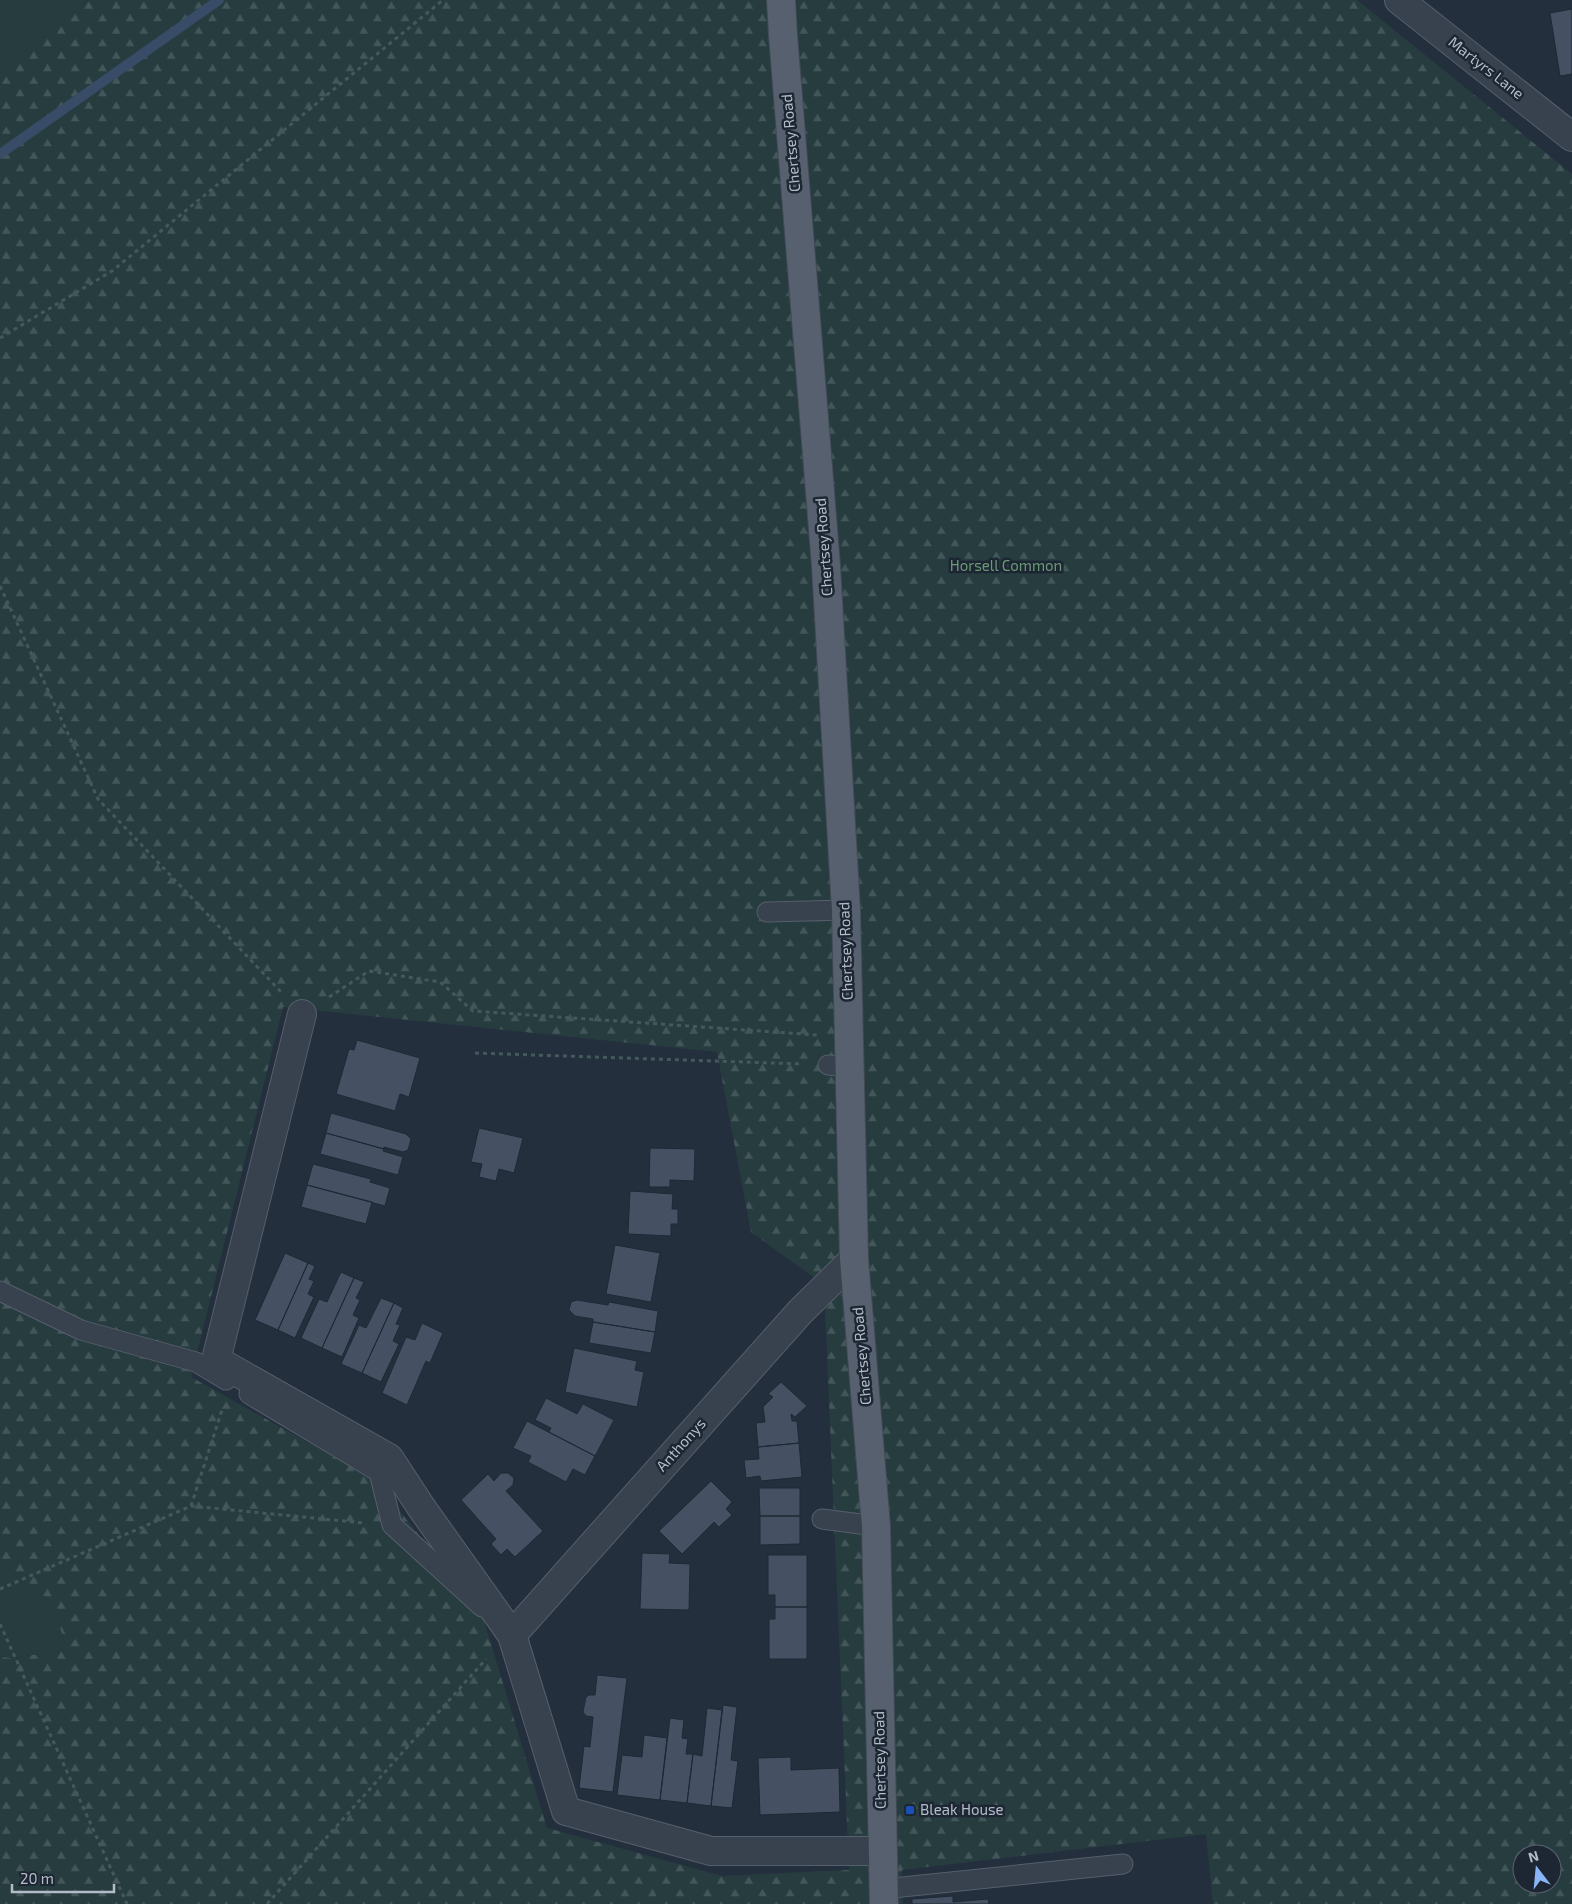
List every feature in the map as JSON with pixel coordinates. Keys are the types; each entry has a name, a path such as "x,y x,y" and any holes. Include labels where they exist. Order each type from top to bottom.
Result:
{"main road":[{"name":"Chertsey Road","path":"781,0 783,45 826,566 846,910 839,1066 876,1526 883,1896"}],"street":[{"name":"Martyrs Lane","path":"1399,0 1572,137"},
{"path":"302,1014 216,1360 389,1458 421,1507 512,1635 566,1811 711,1851 882,1851"},
{"name":"Anthonys","path":"512,1635 800,1312 854,1259"}],"lane":[{"path":"767,912 846,910"},
{"path":"0,1291 81,1330 196,1362 379,1472 392,1525 512,1635"},
{"path":"822,1519 876,1526"},
{"path":"883,1896 1123,1864"}],"path":[{"path":"0,338 112,271 443,0"},
{"path":"0,586 98,799 302,1014 369,971 440,982 473,1011 818,1035"},
{"path":"475,1053 839,1066"},
{"path":"191,1506 231,1383"},
{"path":"0,1589 191,1506 392,1525"},
{"path":"0,1624 127,1904"},
{"path":"267,1904 486,1659 512,1635"}],"green space":[{"path":"0,0 88,0 0,71"},
{"name":"Horsell Common","path":"88,0 1357,0 1572,174 1572,1904 1213,1904 1206,1834 902,1870 903,1904 0,1904 0,1657 12,1658 67,1650 53,1605 0,1565 0,71","holes":["283,1007 717,1052 751,1232 824,1285 849,1870 722,1876 547,1828 482,1614 375,1480 191,1377"]},
{"path":"0,1565 53,1605 67,1650 12,1658 0,1657"}],"building":[{"path":"1572,9 1572,74 1560,76 1550,13"},
{"path":"357,1040 420,1058 409,1097 400,1094 395,1111 336,1094 349,1049 354,1050"},
{"path":"331,1113 406,1134 411,1139 408,1150 403,1152 384,1147 384,1149 326,1133"},
{"path":"479,1128 523,1138 514,1173 499,1169 496,1181 479,1177 482,1164 471,1162"},
{"path":"326,1133 384,1149 383,1151 403,1157 398,1175 320,1154"},
{"path":"650,1148 695,1149 694,1181 670,1180 670,1187 649,1187"},
{"path":"313,1164 371,1179 370,1182 390,1188 385,1206 307,1185"},
{"path":"307,1185 372,1202 366,1224 301,1207"},
{"path":"630,1191 673,1194 672,1209 678,1209 678,1224 671,1224 671,1236 628,1234"},
{"path":"615,1245 660,1253 651,1302 606,1294"},
{"path":"285,1253 308,1263 278,1330 255,1320"},
{"path":"308,1263 315,1266 309,1279 314,1281 308,1294 314,1297 295,1338 278,1330"},
{"path":"341,1272 354,1278 322,1348 301,1338 319,1299 327,1302"},
{"path":"354,1278 364,1282 356,1298 360,1300 353,1315 359,1318 342,1357 322,1348"},
{"path":"381,1298 394,1303 362,1373 341,1364 359,1325 366,1328"},
{"path":"577,1300 608,1305 609,1302 658,1311 655,1332 593,1322 593,1319 575,1316 569,1310 571,1302"},
{"path":"394,1303 403,1308 396,1324 400,1325 393,1341 399,1344 381,1382 362,1373"},
{"path":"593,1322 655,1332 651,1353 589,1343"},
{"path":"422,1323 443,1333 430,1363 426,1361 407,1405 382,1393 406,1337 415,1340"},
{"path":"574,1348 637,1361 635,1370 644,1372 637,1407 565,1392"},
{"path":"781,1382 807,1406 795,1417 791,1414 792,1421 797,1421 799,1443 758,1447 756,1423 765,1422 763,1407 773,1397 768,1394"},
{"path":"546,1398 577,1414 583,1404 614,1420 595,1456 549,1432 551,1428 535,1420"},
{"path":"527,1421 595,1456 585,1475 573,1469 566,1482 528,1462 531,1456 513,1448"},
{"path":"799,1443 802,1477 761,1481 760,1476 746,1478 744,1460 759,1459 758,1447"},
{"path":"501,1473 508,1473 514,1478 513,1485 506,1491 543,1531 515,1557 507,1549 501,1555 491,1544 496,1539 461,1500 488,1474 494,1481"},
{"path":"711,1481 732,1502 726,1509 732,1515 719,1527 714,1522 682,1554 659,1531"},
{"path":"759,1488 800,1488 800,1516 760,1516"},
{"path":"760,1516 800,1516 800,1544 760,1545"},
{"path":"642,1553 670,1554 669,1563 690,1564 689,1610 640,1609"},
{"path":"768,1555 807,1555 807,1607 775,1607 775,1595 768,1595"},
{"path":"775,1607 807,1607 807,1659 769,1659 769,1619 775,1619"},
{"path":"597,1675 627,1678 613,1792 579,1788 584,1746 590,1747 593,1717 586,1716 583,1712 586,1697 595,1695"},
{"path":"723,1705 737,1707 731,1760 738,1761 732,1808 711,1806"},
{"path":"707,1708 722,1710 711,1806 687,1803 693,1754 702,1756"},
{"path":"670,1718 684,1720 682,1738 688,1739 686,1754 693,1754 687,1803 660,1800"},
{"path":"644,1735 667,1738 660,1800 617,1795 622,1755 642,1757"},
{"path":"791,1757 791,1770 839,1768 840,1812 760,1815 758,1758"},
{"path":"953,1896 953,1902 988,1899 989,1904 912,1904 912,1899"}],"waterway":[{"path":"0,154 219,0"}],"place":[{"name":"Bleak House","path":"910,1810"}]}
